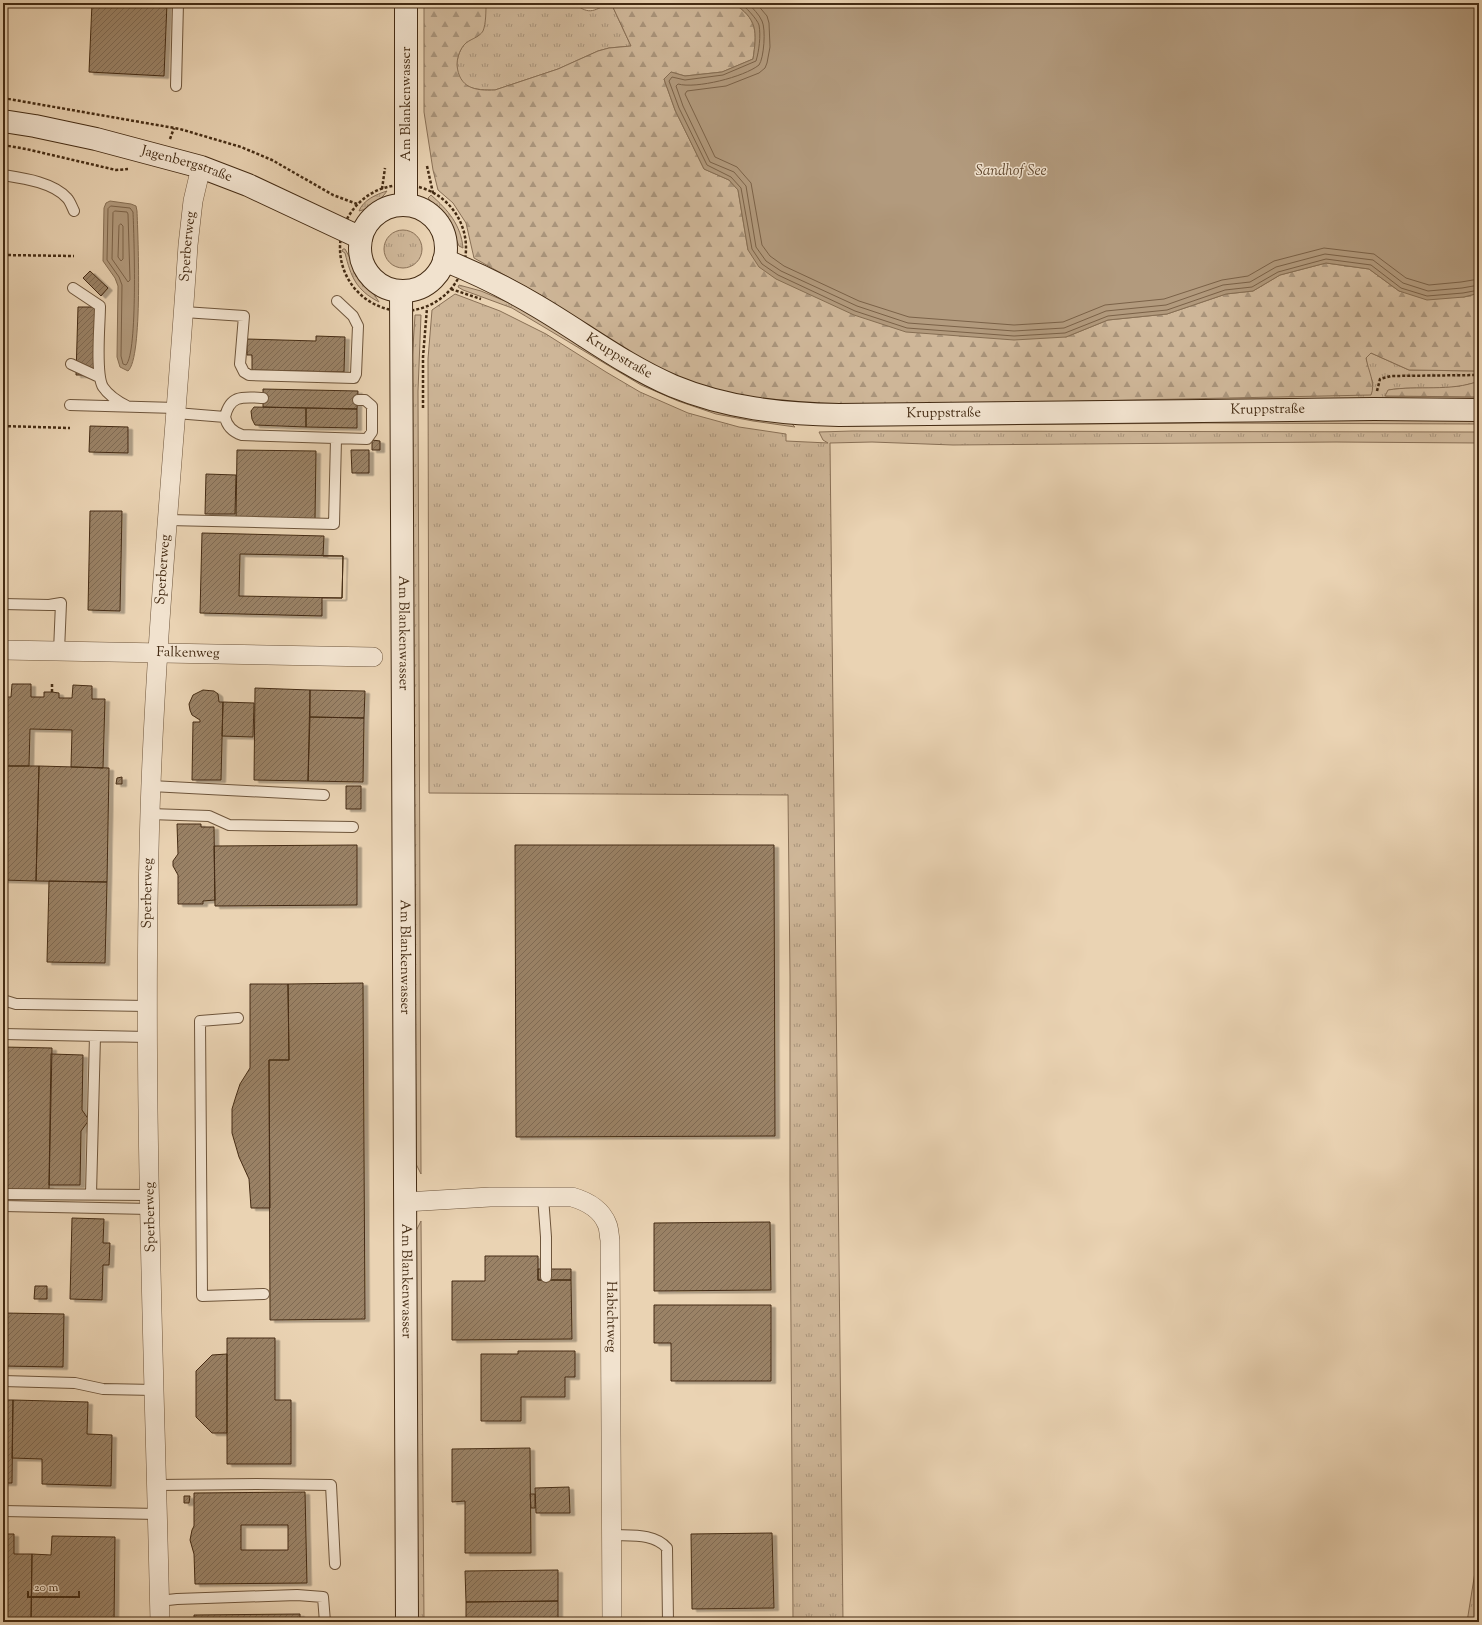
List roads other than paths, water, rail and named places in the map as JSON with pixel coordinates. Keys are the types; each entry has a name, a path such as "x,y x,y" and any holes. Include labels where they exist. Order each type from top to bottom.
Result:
{"street":[{"name":"Am Blankenwasser","path":"406,3 407,195"},
{"name":"Jagenbergstraße","path":"3,121 96,139 201,167 248,185 344,241"},
{"name":"Sperberweg","path":"160,1622 147,1037 150,814 158,653 191,215 201,167"},
{"path":"407,195 416,207 428,213 438,223 444,234 446,247 453,264 438,273 428,283 415,290 401,302 388,289 377,283 368,274 362,262 359,249 344,241 367,224 377,213 407,195"},
{"name":"Kruppstraße","path":"453,264 518,295 614,356 673,386 703,397 735,405 770,411 807,415 840,415 1374,409 1479,410"},
{"name":"Am Blankenwasser","path":"401,302 407,1622"},
{"name":"Falkenweg","path":"3,650 373,657"},
{"name":"Habichtweg","path":"405,1202 490,1197 572,1197 582,1200 592,1206 607,1224 610,1240 612,1622"}],"lane":[{"path":"176,86 178,3"},
{"path":"3,174 31,180 56,190 66,197 74,211"},
{"path":"73,288 100,306 99,377 107,393 114,399 127,406"},
{"path":"184,312 244,316 240,364 244,372 249,375 354,378 356,374 358,326 353,316 337,300"},
{"path":"71,364 99,377"},
{"path":"263,398 243,397 236,399 230,404 225,417 230,429 242,436 365,439 371,435 372,406 365,400 358,400"},
{"path":"70,405 127,406 225,417"},
{"path":"168,520 334,524 336,439"},
{"path":"3,604 50,605 61,603 59,651"},
{"path":"151,786 324,795"},
{"path":"150,814 209,816 229,825 353,827"},
{"path":"3,1000 16,1004 147,1006"},
{"path":"238,1018 200,1021 202,1296 264,1294"},
{"path":"3,1034 147,1037"},
{"path":"91,1194 94,1036"},
{"path":"3,1194 91,1194 150,1202"},
{"path":"543,1197 546,1237 546,1277"},
{"path":"3,1206 150,1202"},
{"path":"3,1381 76,1384 103,1389 155,1390"},
{"path":"157,1485 331,1485 335,1564"},
{"path":"3,1511 158,1514"},
{"path":"612,1535 648,1536 662,1542 667,1548 668,1622"},
{"path":"159,1601 177,1599 281,1596 323,1597 324,1622"}],"water":[{"name":"Sandhof See","path":"733,3 1479,3 1479,293 1464,297 1427,300 1399,291 1369,269 1326,263 1280,275 1253,291 1226,294 1167,314 1108,320 1066,337 1014,340 906,332 854,315 776,279 759,267 748,250 738,190 729,180 704,169 675,110 664,79 671,72 685,76 722,72 753,59 755,41 754,27 747,15"},
{"path":"110,201 131,204 136,206 137,211 139,269 138,321 133,361 128,371 120,367 117,357 118,286 115,278 103,261 104,208 106,203"}]}
